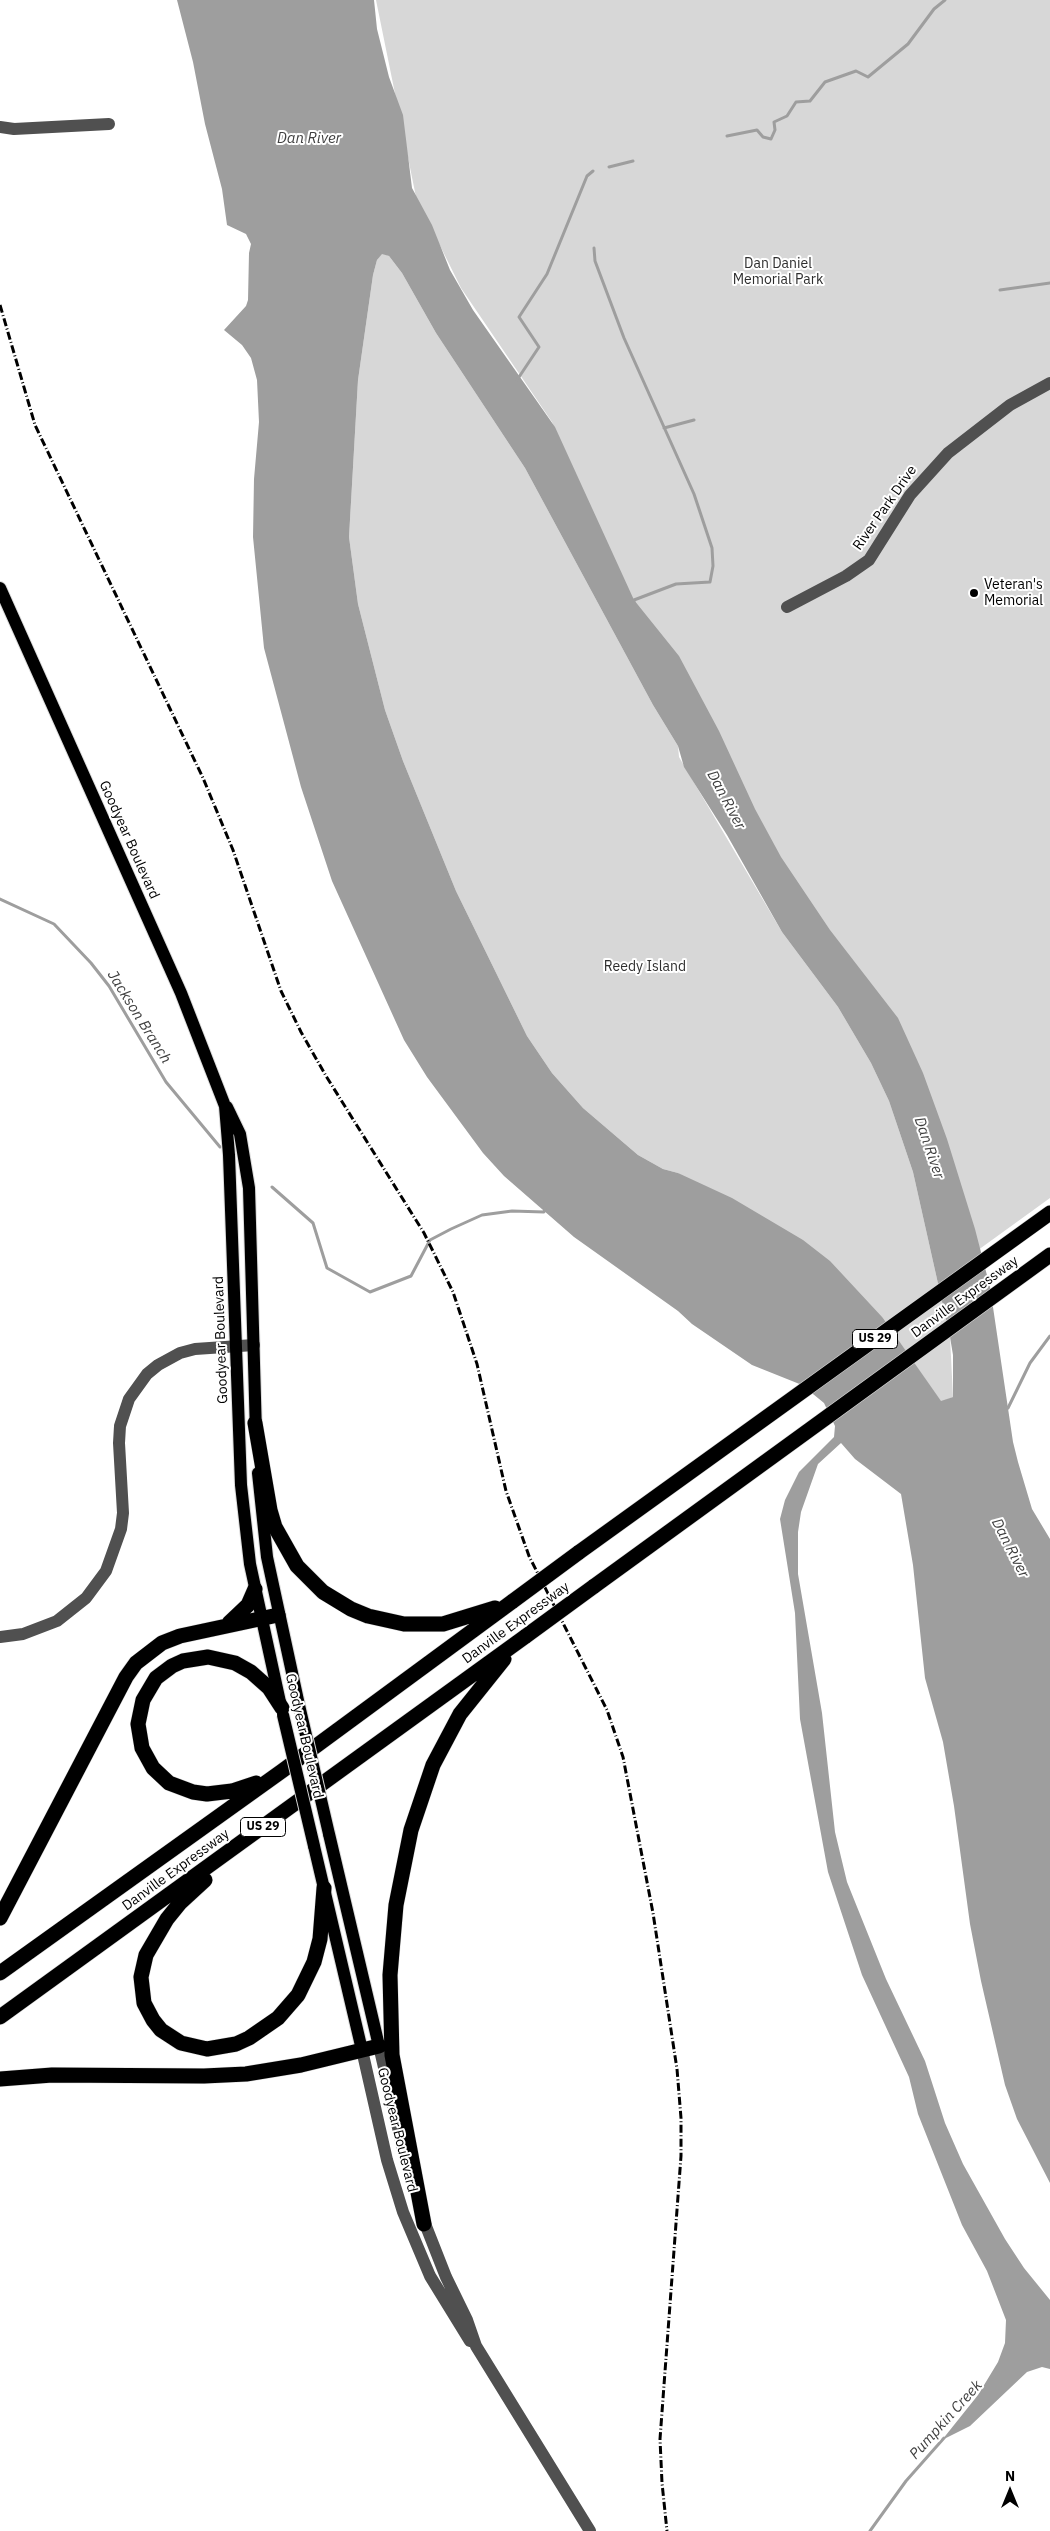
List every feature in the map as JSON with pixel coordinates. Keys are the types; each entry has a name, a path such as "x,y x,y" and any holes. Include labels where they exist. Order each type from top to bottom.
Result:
{"highway":[{"name":"Danville Expressway","path":"0,1973 274,1777 578,1552 1048,1214"},
{"name":"Danville Expressway","path":"0,2017 241,1844 1050,1255"},
{"path":"255,1423 270,1510 275,1527 297,1566 323,1592 351,1610 404,1624 443,1624 511,1602"},
{"path":"229,1624 248,1605 255,1589"},
{"path":"0,1918 126,1677 136,1663 162,1643 180,1636 278,1615"},
{"path":"424,2224 392,2055 390,1975 396,1905 411,1830 433,1765 460,1714 520,1641"},
{"path":"274,1777 221,1793 200,1793 179,1788 161,1777 146,1757 139,1736 139,1718 143,1700 156,1678 172,1666 196,1658 221,1658 251,1672 269,1688 283,1711"},
{"path":"241,1844 237,1854 195,1888 167,1919 149,1949 142,1967 141,1989 148,2012 161,2030 180,2043 207,2049 236,2044 267,2027 290,2006 307,1980 314,1962 323,1919 324,1888"},
{"path":"0,2079 52,2075 204,2076 246,2074 301,2065 379,2046"}],"main road":[{"name":"Goodyear Boulevard","path":"0,588 181,993 225,1106 229,1155 241,1485 255,1589 362,2050"},
{"name":"Goodyear Boulevard","path":"225,1106 230,1110 240,1134 248,1188 255,1423 260,1501 278,1615 379,2046"}],"street":[{"path":"0,128 109,124"},
{"name":"River Park Drive","path":"787,607 846,576 869,560 914,490 948,453 1004,410 1050,383"},
{"path":"0,1637 23,1634 57,1621 86,1598 106,1571 116,1547 123,1513 119,1443 120,1426 129,1399 139,1384 158,1364 180,1353 195,1349 254,1345"},
{"name":"Goodyear Boulevard","path":"379,2046 402,2147 424,2224 446,2277 468,2320 476,2346"},
{"name":"Goodyear Boulevard","path":"362,2050 387,2160 403,2212 430,2276 463,2333 476,2346 590,2531"}],"green space":[{"name":"Dan Daniel Memorial Park","path":"376,0 1050,0 1050,1198 974,1253 789,879 634,604 552,422 461,288 416,197"},
{"name":"Reedy Island","path":"382,253 389,256 402,273 436,333 525,468 653,705 678,746 679,757 782,932 838,1007 871,1063 889,1101 913,1172 950,1337 953,1397 941,1402 883,1318 678,1173 663,1169 638,1155 583,1108 552,1073 527,1036 456,891 403,761 385,710 358,604 349,537 358,380 373,275 377,260"}],"water":[{"name":"Dan River","path":"177,0 374,0 377,29 389,77 403,115 412,188 432,225 450,270 473,310 555,427 634,600 679,656 719,731 755,809 781,857 830,930 898,1018 923,1073 947,1139 975,1229 990,1287 1013,1442 1018,1462 1032,1509 1050,1539 1050,2183 1017,2119 1005,2085 981,1981 970,1924 943,1742 925,1678 913,1565 901,1494 855,1459 841,1443 818,1464 801,1512 798,1532 798,1574 822,1713 835,1832 847,1882 886,1979 925,2061 945,2123 963,2164 1005,2239 1024,2268 1050,2300 1050,2369 1042,2367 1027,2372 970,2426 942,2440 978,2395 998,2362 1005,2343 1006,2320 987,2271 962,2225 918,2114 909,2077 862,1975 828,1872 800,1719 795,1613 780,1519 785,1500 799,1472 834,1437 835,1426 824,1403 802,1385 752,1365 692,1324 678,1311 574,1237 504,1176 483,1153 427,1077 404,1040 332,881 301,787 264,648 253,537 254,479 259,422 257,380 251,358 242,345 224,330 246,306 248,300 249,253 251,244 246,234 227,225 222,189 205,124 193,62","holes":["382,254 389,256 402,273 436,333 525,468 653,705 678,746 684,767 727,835 782,932 838,1007 871,1063 889,1101 913,1172 950,1337 953,1355 953,1397 941,1401 883,1318 830,1261 803,1240 732,1198 678,1173 663,1169 638,1155 583,1108 552,1073 527,1036 456,891 403,761 385,710 358,604 349,537 358,380 373,275 377,260"]}],"waterway":[{"path":"727,136 757,130 763,137 771,139 775,130 774,122 787,116 796,102 810,101 825,82 856,71 868,77 908,44 934,9 945,0"},
{"path":"609,167 633,161"},
{"path":"517,380 539,347 519,317 547,274 587,176 593,171"},
{"path":"594,248 595,261 624,338 694,494 712,548 713,566 710,582 676,584 634,600 634,603"},
{"path":"1000,290 1050,283"},
{"path":"664,428 694,420"},
{"name":"Jackson Branch","path":"0,899 54,924 91,963 109,986 166,1082 220,1147"},
{"name":"Jackson Branch","path":"272,1187 313,1223 327,1268 370,1292 411,1276 430,1240 451,1229 482,1215 512,1211 544,1212 545,1208"},
{"path":"1006,1407 1008,1408 1030,1363 1050,1336"},
{"name":"Pumpkin Creek","path":"870,2531 906,2481 944,2438"}],"railway":[{"path":"0,305 35,425 203,778 233,850 281,991 301,1032 326,1076 424,1233 453,1292 477,1364 506,1491 529,1556 607,1710 623,1757 653,1913 677,2069 681,2118 681,2156 660,2439 667,2531"}],"place":[{"name":"Veteran's Memorial","path":"974,593"}]}
